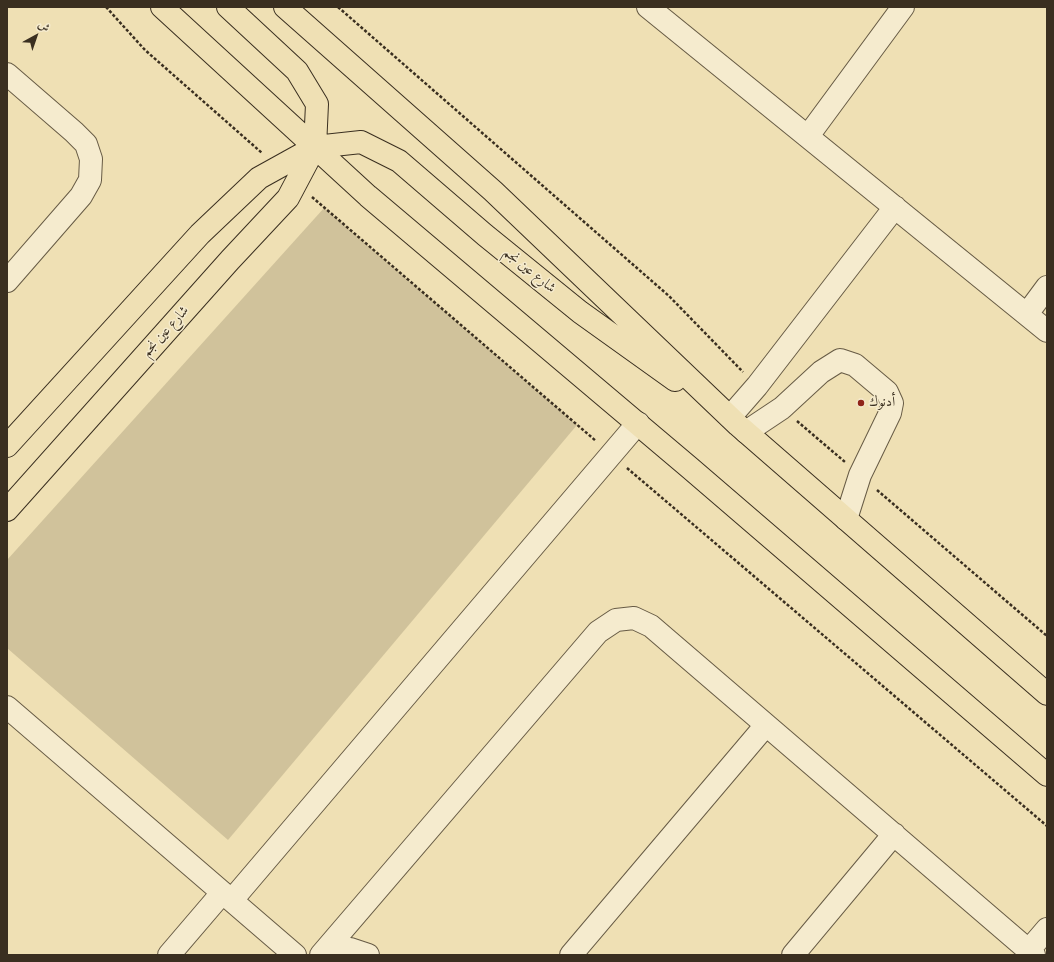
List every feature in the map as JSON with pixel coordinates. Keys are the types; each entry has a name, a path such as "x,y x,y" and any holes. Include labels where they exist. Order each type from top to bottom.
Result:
{"main road":[{"path":"162,7 368,196 638,423 1047,775"},
{"name":"شارع عين نجم","path":"7,510 230,260 288,198 315,147 317,104 297,71 228,7"},
{"path":"285,7 493,190 738,425 1047,694"},
{"name":"شارع عين نجم","path":"7,446 200,234 260,178 315,147 361,142 399,160 485,235 580,312 738,425"}],"street":[{"path":"648,7 1047,331"},
{"path":"808,136 903,7"},
{"path":"7,74 86,144 91,160 90,180 81,196 7,281"},
{"path":"738,425 757,386 895,207"},
{"path":"1027,314 1047,287"},
{"path":"738,425 782,408 821,372 840,360 856,365 887,392 892,403 890,413 860,475 846,519"},
{"path":"169,955 227,897 638,423"},
{"path":"324,952 598,632 616,620 634,618 651,626 1032,954 1047,929"},
{"path":"7,707 295,955"},
{"path":"571,955 766,725"},
{"path":"793,955 894,834"},
{"path":"324,952 350,949 368,955"}],"path":[{"path":"106,7 145,50 279,168"},
{"path":"338,7 669,296 757,386"},
{"path":"296,183 1047,826"},
{"path":"782,408 1047,636"}],"shaded area":[{"path":"324,208 577,425 228,840 7,648 7,560"}],"place":[{"name":"أدنوك","path":"861,403"}]}
